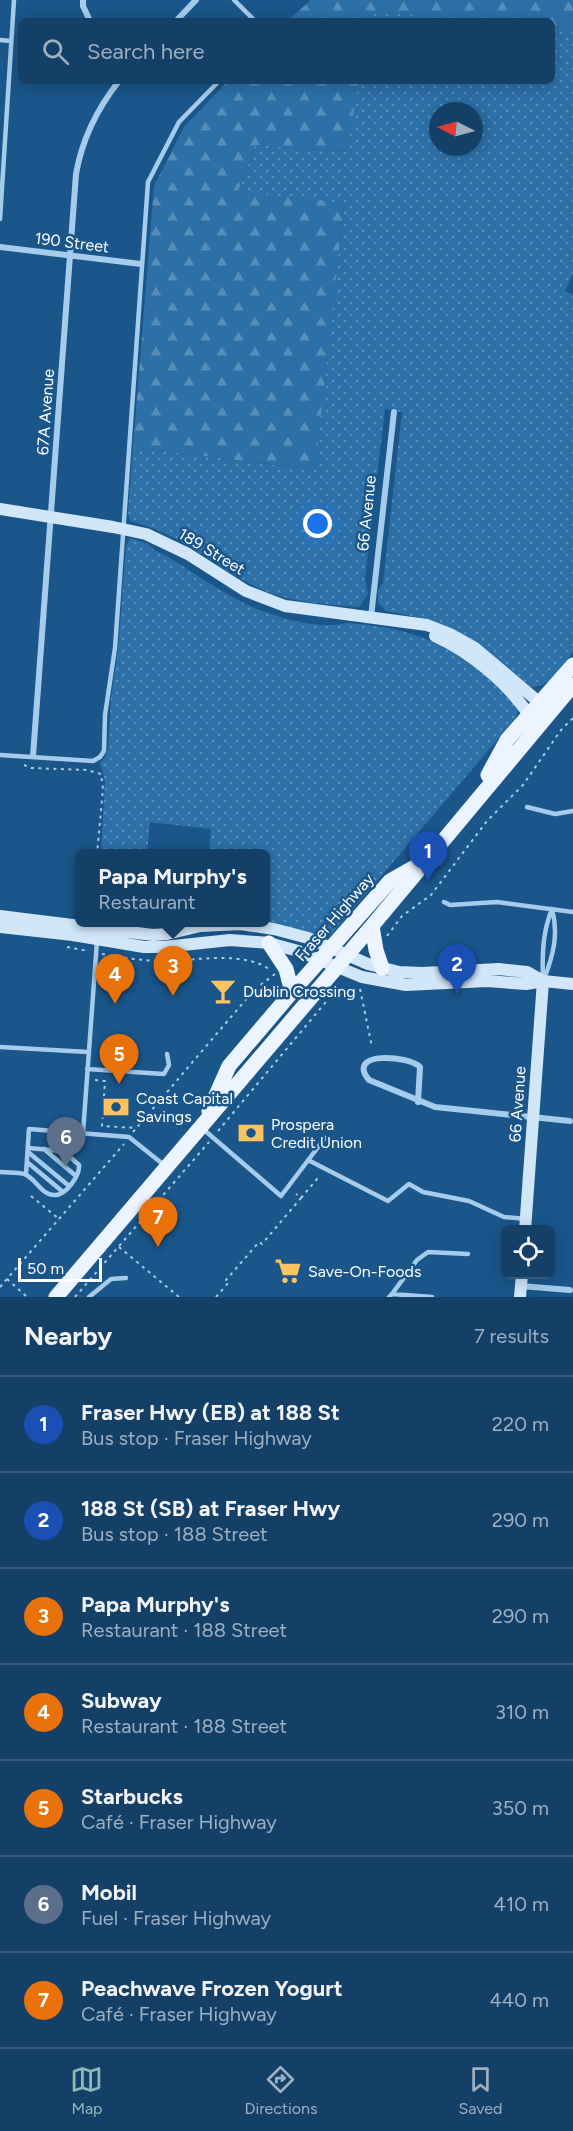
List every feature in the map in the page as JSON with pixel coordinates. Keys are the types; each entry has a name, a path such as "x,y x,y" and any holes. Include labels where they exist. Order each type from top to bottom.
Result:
{"main road":[{"name":"Fraser Highway","path":"472,804 507,740 571,666"},
{"name":"Fraser Highway","path":"56,1297 372,927 573,685"},
{"path":"527,739 538,714 540,703"},
{"name":"Fraser Highway","path":"201,1127 229,1066 390,881 426,861"},
{"path":"372,927 382,968"},
{"path":"269,943 286,969 292,992"}],"street":[{"path":"83,0 89,18"},
{"path":"179,18 196,0"},
{"name":"67A Avenue","path":"33,756 75,184 82,149 94,119 117,84"},
{"name":"190 Street","path":"0,247 141,264"},
{"name":"66 Avenue","path":"371,618 394,412"},
{"name":"189 Street","path":"1,510 146,534 166,543 246,591 301,609 427,625 450,634 475,648 540,703"},
{"name":"189 Street","path":"403,622 446,641 470,657 516,696 529,715"},
{"path":"0,916 95,933 154,947 230,940 269,943 298,951 337,968 371,979 406,985 487,981 526,984 543,981 573,984"},
{"path":"0,927 153,935 196,927"},
{"path":"256,927 288,933 331,947 382,968 422,973 499,969 527,972 543,981"},
{"name":"66 Avenue","path":"525,1224 543,981"},
{"path":"418,1102 420,1067 409,1060 375,1058 368,1060 364,1068 369,1080 418,1102 435,1107 570,1120"},
{"path":"521,1286 570,1290"}],"lane":[{"path":"0,219 14,0"},
{"path":"234,0 252,18"},
{"path":"0,40 11,41"},
{"path":"0,755 93,761 104,751 105,715 115,648 148,182 179,123 216,84"},
{"path":"527,807 555,814 573,811"},
{"path":"444,902 450,905 497,902 573,912"},
{"path":"543,981 553,956 556,926 552,909"},
{"path":"543,981 542,956 545,925 552,909"},
{"path":"83,1133 95,933"},
{"path":"0,1047 88,1052"},
{"path":"87,1069 164,1074 169,1065 166,1054"},
{"path":"201,1127 281,1196 325,1138"},
{"path":"26,1174 29,1129 129,1137 167,1168"},
{"path":"44,1149 76,1176"},
{"path":"0,1172 26,1174 49,1194 57,1195 69,1186 80,1170 79,1165 63,1151 28,1150"},
{"path":"28,1150 69,1186"},
{"path":"308,1160 388,1201 409,1184 423,1192 469,1201 525,1224"},
{"path":"27,1162 63,1192"},
{"path":"391,1296 417,1260 429,1252 468,1254"},
{"path":"89,1297 111,1279 126,1278"},
{"path":"391,1296 432,1297"}],"path":[{"path":"385,941 402,916 431,895 487,821 524,785 561,730 573,718"},
{"path":"18,764 31,768 87,770 101,774 103,789 97,849"},
{"path":"104,954 148,960 247,960 264,965 276,974 252,992 133,1133"},
{"path":"360,987 372,1047"},
{"path":"219,1130 333,993"},
{"path":"96,1074 95,1080 105,1081 102,1126 137,1128"},
{"path":"0,1287 123,1145"},
{"path":"75,1297 206,1146"},
{"path":"216,1297 229,1282 226,1280 259,1242 262,1244 317,1179 321,1178"},
{"path":"296,1194 301,1198"},
{"path":"31,1196 58,1219"},
{"path":"118,1247 179,1297"},
{"path":"7,1279 27,1297"}],"green space":[{"path":"311,0 573,0 573,29 555,27 555,18 451,18 372,11 371,18 290,18"},
{"path":"372,11 451,18 371,18"},
{"path":"555,27 573,29 573,273 565,291 573,295 573,652 554,676 543,685 530,686 474,641 427,619 386,611 378,603 378,590 383,583 402,412 385,409 365,578 368,594 360,606 310,602 265,591 167,534 130,521 128,512 133,447 314,470 344,204 238,193 255,145 346,152 358,84 555,84"},
{"path":"225,84 358,84 347,152 255,145 238,192 344,203 315,470 133,447 154,186 184,127"},
{"path":"130,538 148,544 154,550 219,589 262,611 284,618 328,625 348,623 413,634 464,659 515,701 518,709 515,719 330,936 307,934 270,922 270,849 209,849 211,829 150,822 147,849 101,849 105,781 100,763 108,750 126,547"}],"place":[{"name":"Fraser Hwy (EB) at 188 St","path":"428,881"},
{"name":"Dublin Crossing","path":"223,991"},
{"name":"188 St (SB) at Fraser Hwy","path":"457,994"},
{"name":"Papa Murphy's","path":"173,996"},
{"name":"Subway","path":"115,1004"},
{"name":"Starbucks","path":"119,1084"},
{"name":"Coast Capital Savings","path":"116,1107"},
{"name":"Prospera Credit Union","path":"251,1133"},
{"name":"Mobil","path":"66,1167"},
{"name":"Peachwave Frozen Yogurt","path":"158,1247"},
{"name":"Save-On-Foods","path":"288,1271"}]}
